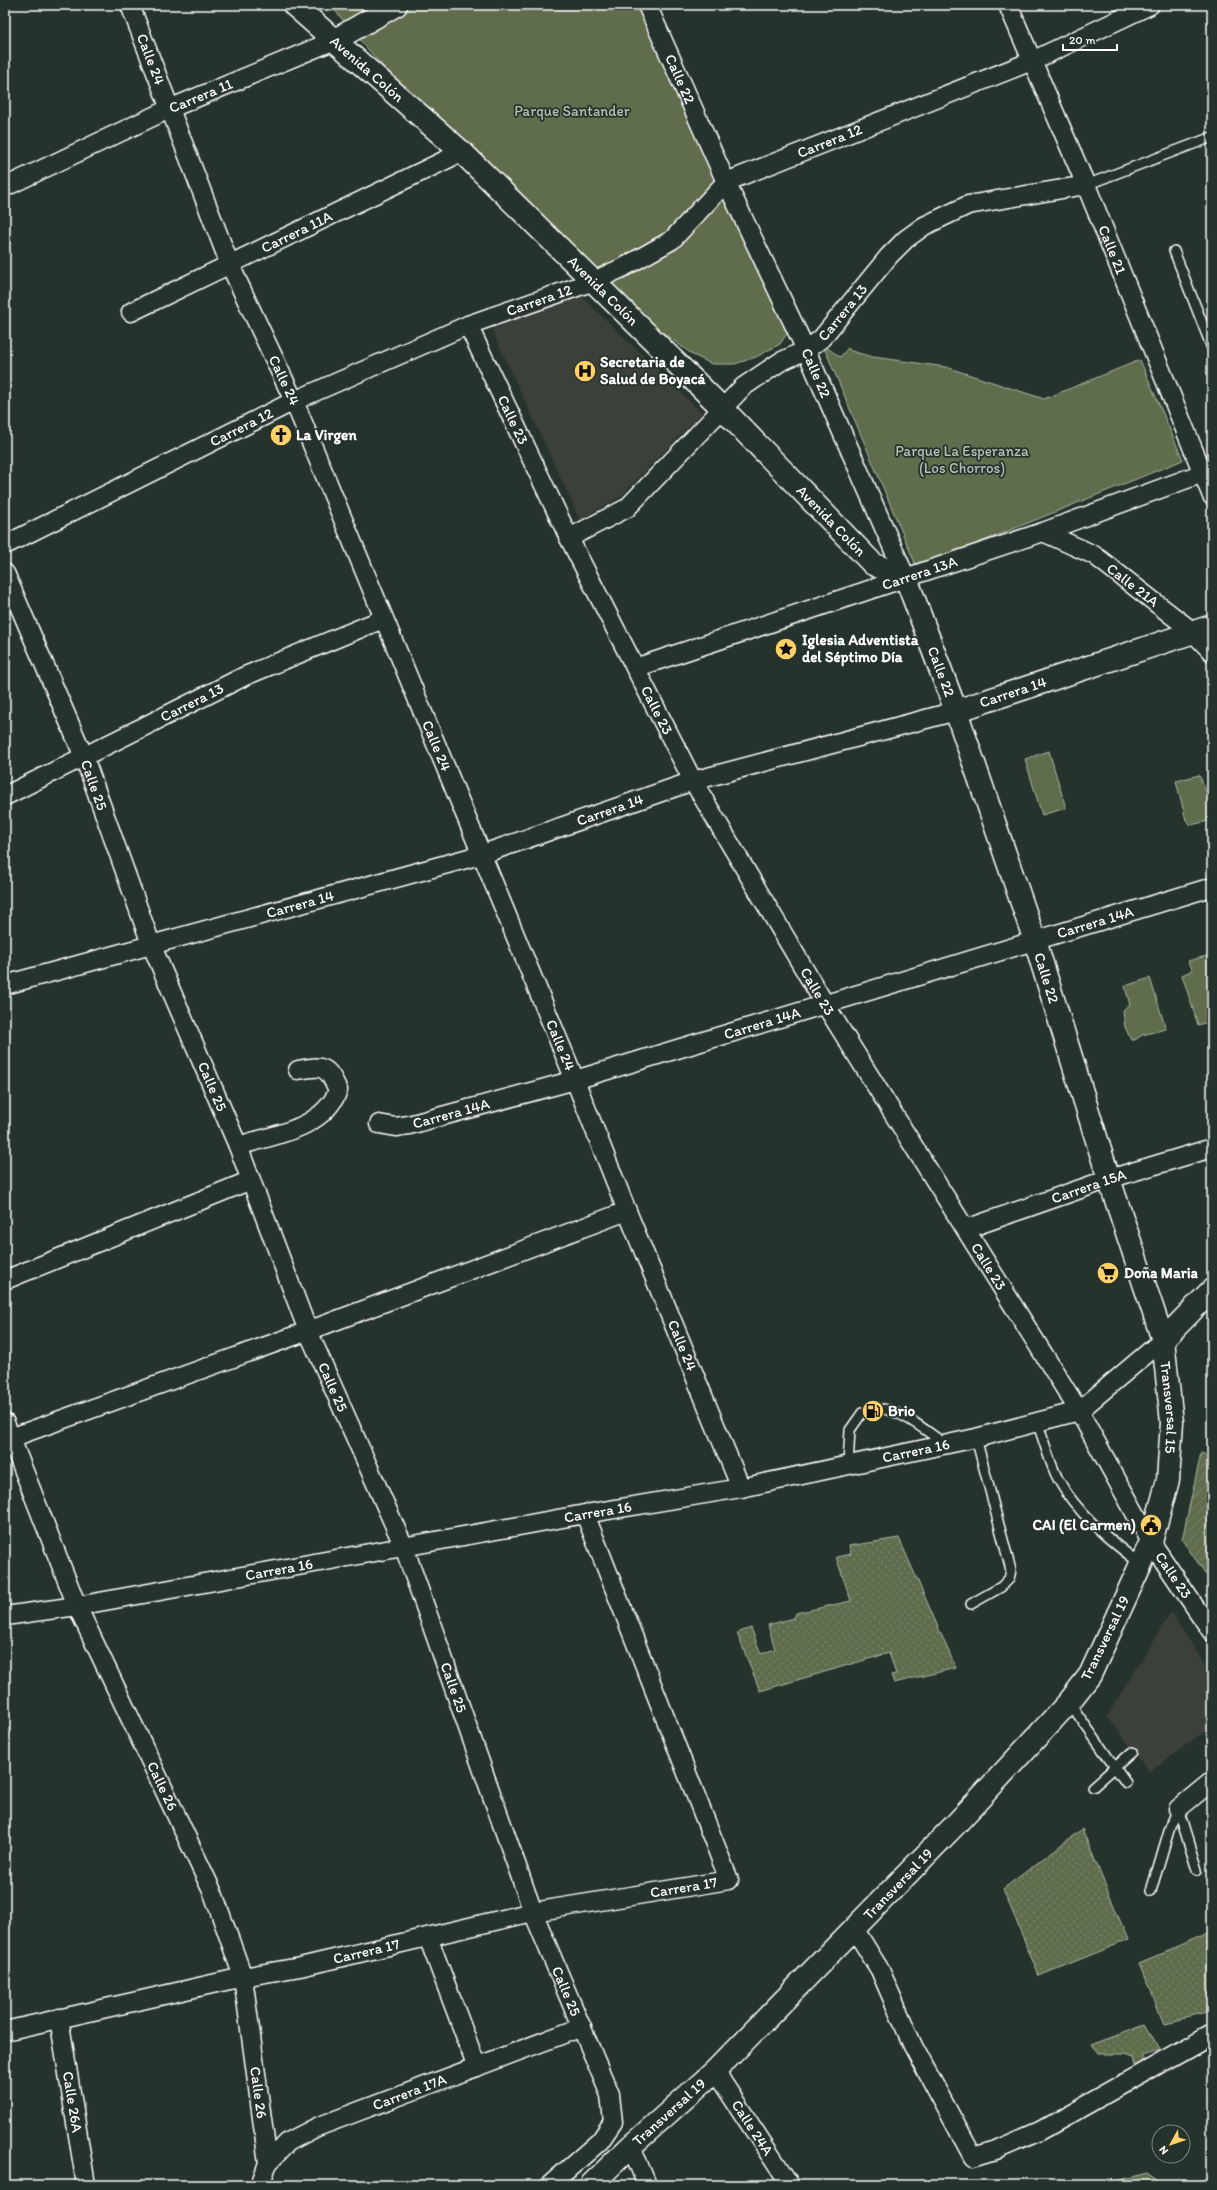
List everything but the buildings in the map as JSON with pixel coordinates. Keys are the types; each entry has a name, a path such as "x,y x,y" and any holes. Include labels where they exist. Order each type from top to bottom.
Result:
{"main road":[{"name":"Avenida Colón","path":"294,5 462,152 723,409 873,564 906,578"},
{"name":"Carrera 11","path":"335,40 396,5"},
{"name":"Calle 22","path":"906,578 956,711 1035,941 1109,1179 1163,1340"},
{"name":"Carrera 14","path":"956,711 1202,628"},
{"name":"Transversal 15","path":"1151,1542 1168,1480 1172,1422 1163,1340 1212,1290"},
{"name":"Transversal 19","path":"591,2185 631,2146 715,2071 955,1826 1069,1702 1090,1675 1151,1542"}],"street":[{"name":"Calle 24","path":"130,5 230,265 294,401 480,854 575,1080 627,1211 741,1488"},
{"name":"Calle 22","path":"647,5 726,182 806,350 906,578"},
{"name":"Calle 21","path":"1008,5 1086,185 1212,496"},
{"name":"Carrera 12","path":"5,545 294,401 468,325 594,281 624,267 672,240 726,182 1032,61 1150,5"},
{"name":"Carrera 11","path":"5,187 169,109 335,40"},
{"name":"Carrera 11A","path":"131,312 462,152"},
{"name":"Carrera 13","path":"569,538 627,508 743,387 780,362 806,350 821,339 889,256 906,239 924,226 968,206 1086,185"},
{"name":"Calle 23","path":"468,325 569,538 693,782 826,1006 1079,1411 1151,1542 1212,1632"},
{"name":"Carrera 13A","path":"634,668 1044,532 1202,473"},
{"name":"Calle 21A","path":"1044,532 1094,555 1202,628 1212,652"},
{"name":"Calle 25","path":"5,573 84,757 151,944 238,1146 308,1331 404,1547 533,1912 610,2095 613,2122 600,2141 550,2185"},
{"name":"Carrera 13","path":"5,796 245,676 383,619"},
{"name":"Carrera 14","path":"5,985 480,854 693,782 956,711"},
{"name":"Carrera 14A","path":"379,1124 396,1126 409,1125 575,1080 826,1006 1212,887"},
{"path":"238,1146 307,1124 324,1112 334,1102 338,1090 330,1074 324,1068 316,1067 298,1070"},
{"name":"Carrera 15A","path":"966,1229 1109,1179 1212,1148"},
{"path":"5,1280 251,1180"},
{"path":"7,1434 308,1331 627,1211"},
{"name":"Carrera 16","path":"5,1616 77,1606 585,1514 741,1488 976,1438 1079,1411 1163,1340"},
{"name":"Calle 26","path":"7,1434 77,1606 213,1893 243,1977 268,2163"},
{"name":"Carrera 17","path":"5,2031 243,1977 300,1967 533,1912 729,1880 585,1514"},
{"path":"1178,1809 1212,1781"},
{"path":"854,1928 880,1970 913,2046 973,2157 996,2150 1040,2131 1212,2034"},
{"path":"428,1937 477,2067"},
{"name":"Calle 26A","path":"59,2018 86,2185"},
{"name":"Carrera 17A","path":"260,2185 268,2163 288,2142 317,2127 582,2028"},
{"name":"Calle 24A","path":"715,2071 790,2185"},
{"path":"631,2146 647,2185"}],"lane":[{"path":"1086,185 1212,137"},
{"path":"1174,251 1212,348"},
{"path":"884,1409 912,1421 945,1444"},
{"path":"848,1465 850,1430 855,1420 862,1413"},
{"path":"1037,1422 1057,1478 1067,1494 1120,1550 1141,1564"},
{"path":"971,1604 1001,1587 1009,1579 1010,1570 976,1438"},
{"path":"1069,1702 1126,1783"},
{"path":"1093,1788 1132,1752"},
{"path":"1178,1809 1196,1870"},
{"path":"1151,1891 1170,1827 1178,1809"}],"shaded area":[{"name":"Secretaria de Salud de Boyacá","path":"575,290 702,413 620,497 580,520 492,330"},
{"path":"1171,1612 1212,1675 1212,1726 1149,1772 1107,1716"}],"green space":[{"name":"Parque Santander","path":"330,5 641,5 790,329 780,344 756,357 735,364 712,364 693,355 594,281 440,133"},
{"name":"Parque La Esperanza (Los Chorros)","path":"823,345 840,357 848,348 851,351 873,357 946,367 1044,399 1140,360 1183,460 917,568"},
{"path":"1049,751 1066,808 1042,815 1025,759"},
{"path":"1199,775 1208,795 1212,820 1191,825 1186,820 1176,781"},
{"path":"1210,955 1212,961 1212,1021 1198,1025 1182,975 1193,970 1188,961"},
{"path":"1150,978 1166,1029 1142,1035 1135,1040 1131,1040 1125,1027 1123,1011 1130,1005 1125,986"},
{"path":"1201,1453 1212,1457 1212,1579 1210,1580 1182,1540"},
{"path":"899,1538 956,1668 894,1683 891,1675 896,1674 889,1653 760,1691 737,1633 751,1628 761,1654 775,1649 768,1625 794,1618 796,1613 851,1601 836,1557 851,1554 849,1546"},
{"path":"1082,1829 1128,1940 1039,1976 1003,1889"},
{"path":"1212,1932 1212,2012 1164,2023 1139,1963"},
{"path":"1145,2024 1160,2050 1143,2056 1143,2064 1135,2068 1132,2057 1123,2054 1099,2054 1092,2044"},
{"path":"1147,2173 1164,2185 1114,2185 1115,2181"}],"place":[{"name":"Secretaria de Salud de Boyacá","path":"585,371"},
{"name":"La Virgen","path":"281,435"},
{"name":"Iglesia Adventista del Séptimo Día","path":"786,649"},
{"name":"Doña Maria","path":"1108,1273"},
{"name":"Brio","path":"873,1411"},
{"name":"CAI (El Carmen)","path":"1151,1525"}]}
